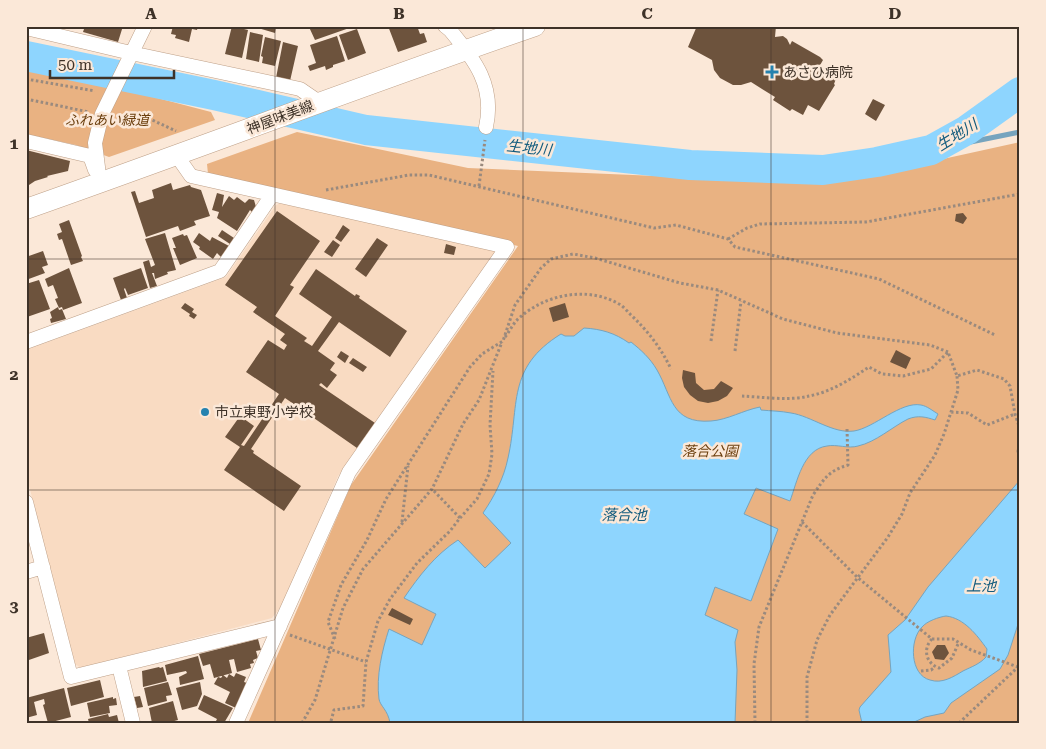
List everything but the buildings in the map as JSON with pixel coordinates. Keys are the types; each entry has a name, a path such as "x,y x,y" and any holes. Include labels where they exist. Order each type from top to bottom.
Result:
{"main road":[{"name":"神屋味美線","path":"26,209 177,156 319,102 535,26"}],"street":[{"path":"100,183 94,143 102,114 145,26"},
{"path":"445,26 478,67 488,94 486,127"},
{"path":"26,28 131,53 300,89 319,102"},
{"path":"26,141 90,156 100,183"},
{"path":"177,156 191,176 507,247 349,472 236,723"},
{"path":"26,342 220,272 272,195"},
{"path":"26,502 71,677 279,628"},
{"path":"26,572 43,568"},
{"path":"119,666 133,723"}],"path":[{"path":"26,79 95,91"},
{"path":"479,186 486,127"},
{"path":"322,191 409,174 429,175 654,228 676,225 728,239 736,247 879,279 995,335"},
{"path":"728,239 747,228 760,224 866,222 1020,194"},
{"path":"302,723 315,700 344,608 363,569 432,488 464,424 479,400 493,368 515,305 541,268 551,259 573,254 595,258 680,284 718,290 741,302 783,318 837,333 930,345 948,352 957,376 958,390 944,434 935,455 910,493 902,514 888,537 830,615 817,640 807,677 807,723"},
{"path":"711,341 718,290"},
{"path":"335,639 328,622 341,585 367,540 386,499 470,367 482,354 502,342 515,323 527,312 544,302 567,295 598,296 620,304 645,328 664,354 672,369"},
{"path":"735,351 741,302"},
{"path":"742,396 808,397 838,386 869,368 882,374 903,376 932,369 948,352"},
{"path":"331,721 334,710 363,706 366,662 378,621 390,599 417,563 450,531 478,499 489,474 492,454 490,425 493,368"},
{"path":"957,376 977,370 1004,380 1010,386 1014,414 1020,429"},
{"path":"951,412 968,413 987,425 1014,414"},
{"path":"756,723 754,664 759,627 813,495 827,476 834,470 848,465 847,428"},
{"path":"1020,445 1018,451 1020,463"},
{"path":"402,523 408,465"},
{"path":"432,488 460,518"},
{"path":"802,522 857,577 932,638 953,639 958,644 971,650 1018,667"},
{"path":"279,628 331,650 366,662"},
{"path":"932,638 926,647 926,652 935,667"},
{"path":"920,671 931,670 935,667 939,668 948,662 958,644"},
{"path":"958,723 1018,667 1020,662"}],"shaded area":[{"name":"市立東野小学校","path":"284,202 495,250 496,252 338,476 284,603 272,618 81,668 75,664 26,474 26,350 226,277 276,205"}],"green space":[{"name":"ふれあい緑道","path":"26,66 77,77 211,112 215,120 109,157 76,145 26,134"},
{"name":"落合公園","path":"297,132 468,168 777,181 838,178 893,170 1020,142 1020,723 248,723 351,485 518,246 208,174 207,164"}],"water":[{"name":"落合池","path":"584,328 608,332 635,345 654,366 680,413 698,421 717,420 760,407 761,410 799,415 838,430 854,431 913,405 928,407 938,414 935,420 922,417 908,419 878,438 858,446 827,446 819,448 812,453 802,468 790,501 756,488 744,514 778,529 751,601 715,587 705,615 738,630 735,642 737,670 735,723 390,723 388,715 380,702 378,690 380,664 389,629 422,645 436,614 404,598 428,566 458,540 485,568 511,543 483,513 504,473 518,389 523,374 531,360 543,347 561,334 574,336"},
{"name":"上池","path":"1020,480 1020,618 1008,655 1000,669 951,703 944,713 925,717 912,723 862,723 860,707 891,672 888,635 905,620 928,587","holes":["946,616 953,617 970,628 979,638 987,649 986,657 947,679 934,681 923,677 918,671 914,656 915,640 918,633 922,627 933,620"]}],"waterway":[{"name":"生地川","path":"26,56 214,95 366,130 690,165 823,170 877,162 931,150 967,130 1020,92"},
{"path":"931,150 1020,132"}],"place":[{"name":"あさひ病院","path":"772,72"},
{"name":"市立東野小学校","path":"205,412"}]}
